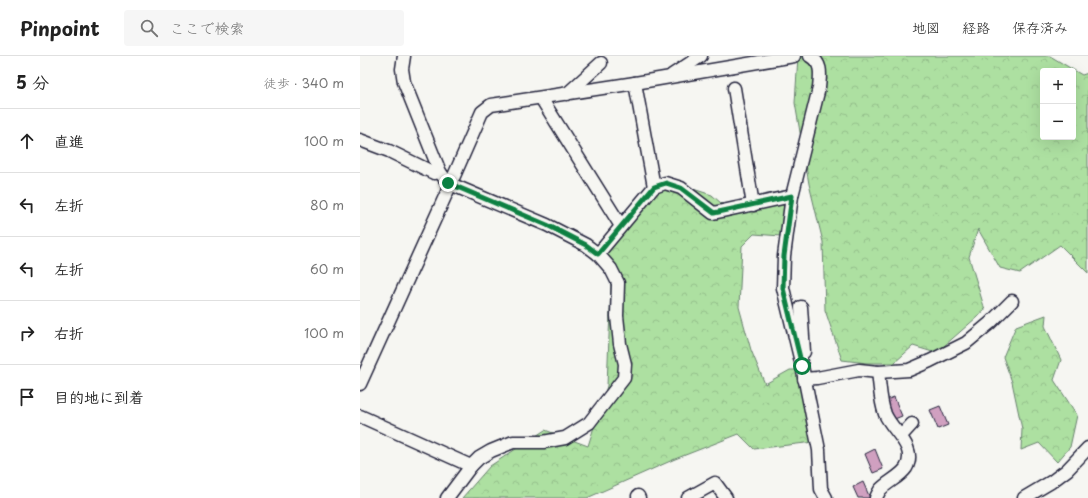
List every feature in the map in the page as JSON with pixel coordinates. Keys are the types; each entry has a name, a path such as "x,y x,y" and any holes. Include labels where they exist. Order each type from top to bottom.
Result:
{"street":[{"path":"404,56 402,69 404,82 440,172 448,183 547,225 586,245 598,254 611,269 618,283 617,316 624,364 624,378 589,423 565,438 543,442 513,442 491,451 479,458 471,466 447,498"},
{"path":"666,78 701,56"},
{"path":"360,384 448,190 448,183 454,176 482,112 491,105 666,78 794,56"},
{"path":"810,56 816,60 820,69 819,88 792,196 784,256 783,288 802,366 819,450 821,489 826,498"},
{"path":"567,94 601,63"},
{"path":"635,83 654,187"},
{"path":"734,88 753,205"},
{"path":"541,98 621,226"},
{"path":"360,140 434,173 440,172"},
{"path":"598,254 654,187 666,183 681,188 714,213 792,196"},
{"path":"804,379 859,370 878,372 908,370 966,343 990,323 1012,301"},
{"path":"801,307 804,348 802,366"},
{"path":"876,498 881,490 905,470 909,461 908,451 901,436 891,425 885,415 881,400 878,372"},
{"path":"360,416 471,466"},
{"path":"901,436 912,424"},
{"path":"1024,498 1068,470 1088,448"},
{"path":"688,498 715,484 726,498"}],"green space":[{"path":"798,56 1050,56 1070,68 1040,68 1040,140 1076,140 1076,71 1082,75 1088,73 1088,273 1060,245 1020,273 1000,268 978,229 969,257 985,310 936,353 913,346 894,363 867,363 842,360 825,310 823,242 809,184 795,103"},
{"path":"693,189 712,195 732,213 789,199 788,222 781,236 754,234 742,246 739,307 751,350 765,384 790,370 809,370 818,412 814,442 754,449 739,434 675,459 587,498 462,498 490,466 545,430 588,446 607,386 611,286 605,253 623,216 660,190"},
{"path":"1046,315 1045,326 1061,360 1054,380 1077,415 1070,447 1057,462 1039,443 1021,450 1022,429 1012,382 1003,357 1016,326"}],"building":[{"path":"894,397 902,416 892,420 884,401"},
{"path":"940,406 948,425 938,429 930,410"},
{"path":"875,449 883,469 873,473 865,454"},
{"path":"863,482 870,498 858,498 853,487"}],"route":[{"path":"448,183 547,225 586,245 598,254 654,187 666,183 681,188 714,213 792,196 784,256 783,288 802,366"}]}
